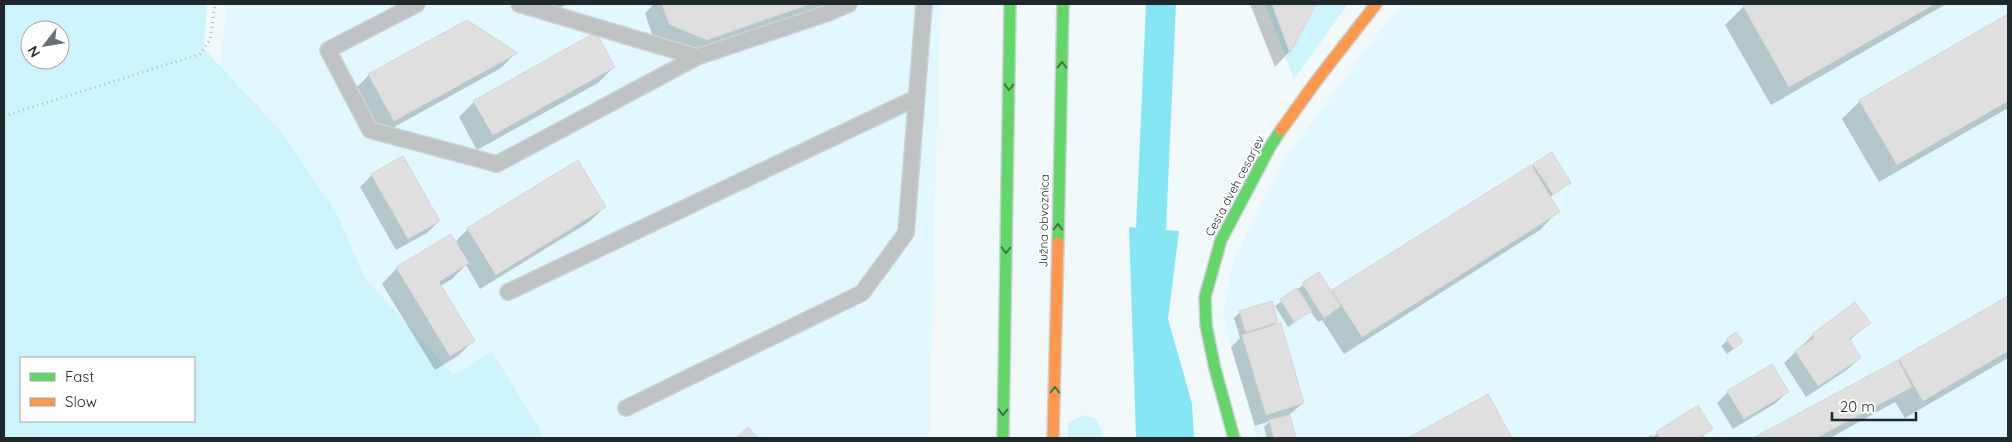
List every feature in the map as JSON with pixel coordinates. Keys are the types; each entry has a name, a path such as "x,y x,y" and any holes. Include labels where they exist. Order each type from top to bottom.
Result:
{"main road":[{"path":"1003,438 1010,4"},
{"name":"Južna obvoznica","path":"1054,438 1063,4"},
{"name":"Cesta dveh cesarjev","path":"1234,438 1214,369 1206,325 1205,298 1221,240 1271,144 1316,80 1376,4"}],"lane":[{"path":"417,4 328,50 370,130 497,164 696,56 828,14 849,4"},
{"path":"519,4 696,56"},
{"path":"626,408 862,293 906,233 924,4"},
{"path":"508,292 916,98"}],"path":[{"path":"4,116 200,54 210,40 215,4"}],"shaded area":[{"path":"4,4 207,4 204,49 281,131 336,212 365,278 453,375 492,352 545,438 4,438"},
{"path":"227,4 940,4 929,438 545,438 492,353 453,376 365,278 336,212 281,131 220,66"},
{"path":"1265,4 1348,4 1294,79"},
{"path":"1405,4 2008,4 2008,438 1256,438 1223,314 1234,260 1286,157 1381,29"},
{"path":"1085,415 1096,419 1105,438 1068,438 1068,422"}],"water":[{"path":"1129,227 1179,231 1168,319 1192,404 1194,438 1136,438"}],"building":[{"path":"662,4 810,4 707,40 669,24"},
{"path":"1272,4 1316,4 1290,53"},
{"path":"1747,4 1935,4 1789,87 1743,6"},
{"path":"2008,14 2008,101 1897,165 1859,100"},
{"path":"467,20 518,53 394,121 368,74"},
{"path":"596,32 615,67 493,135 473,101"},
{"path":"1552,152 1571,183 1553,194 1533,164"},
{"path":"403,156 440,221 408,239 371,174"},
{"path":"578,160 606,207 496,275 467,228"},
{"path":"1531,165 1560,212 1362,337 1332,290"},
{"path":"451,234 469,263 439,282 475,341 450,356 396,267"},
{"path":"1319,272 1341,306 1324,318 1302,283"},
{"path":"1297,288 1312,311 1294,322 1280,299"},
{"path":"2008,296 2008,351 1923,401 1899,359"},
{"path":"1272,301 1278,322 1246,332 1239,311"},
{"path":"1855,302 1871,323 1849,339 1861,358 1818,386 1795,351 1814,338 1812,334"},
{"path":"1281,323 1304,403 1266,415 1242,335"},
{"path":"1736,332 1743,342 1734,349 1726,339"},
{"path":"1898,360 1912,387 1816,438 1753,438"},
{"path":"1772,364 1789,392 1744,419 1727,391"},
{"path":"1488,394 1512,438 1408,438"},
{"path":"1698,405 1713,429 1698,438 1660,438 1656,432"},
{"path":"1290,415 1296,438 1274,438 1269,420"},
{"path":"748,427 758,438 736,438"}],"waterway":[{"path":"1153,270 1151,229 1161,4"}],"traffic: fast":[{"path":"1003,438 1010,4"},
{"path":"1058,243 1063,4"},
{"path":"1234,438 1215,369 1206,325 1205,297 1221,240 1271,145 1281,130"}],"traffic: slow":[{"path":"1281,130 1376,4"},
{"path":"1053,438 1058,243"}]}
